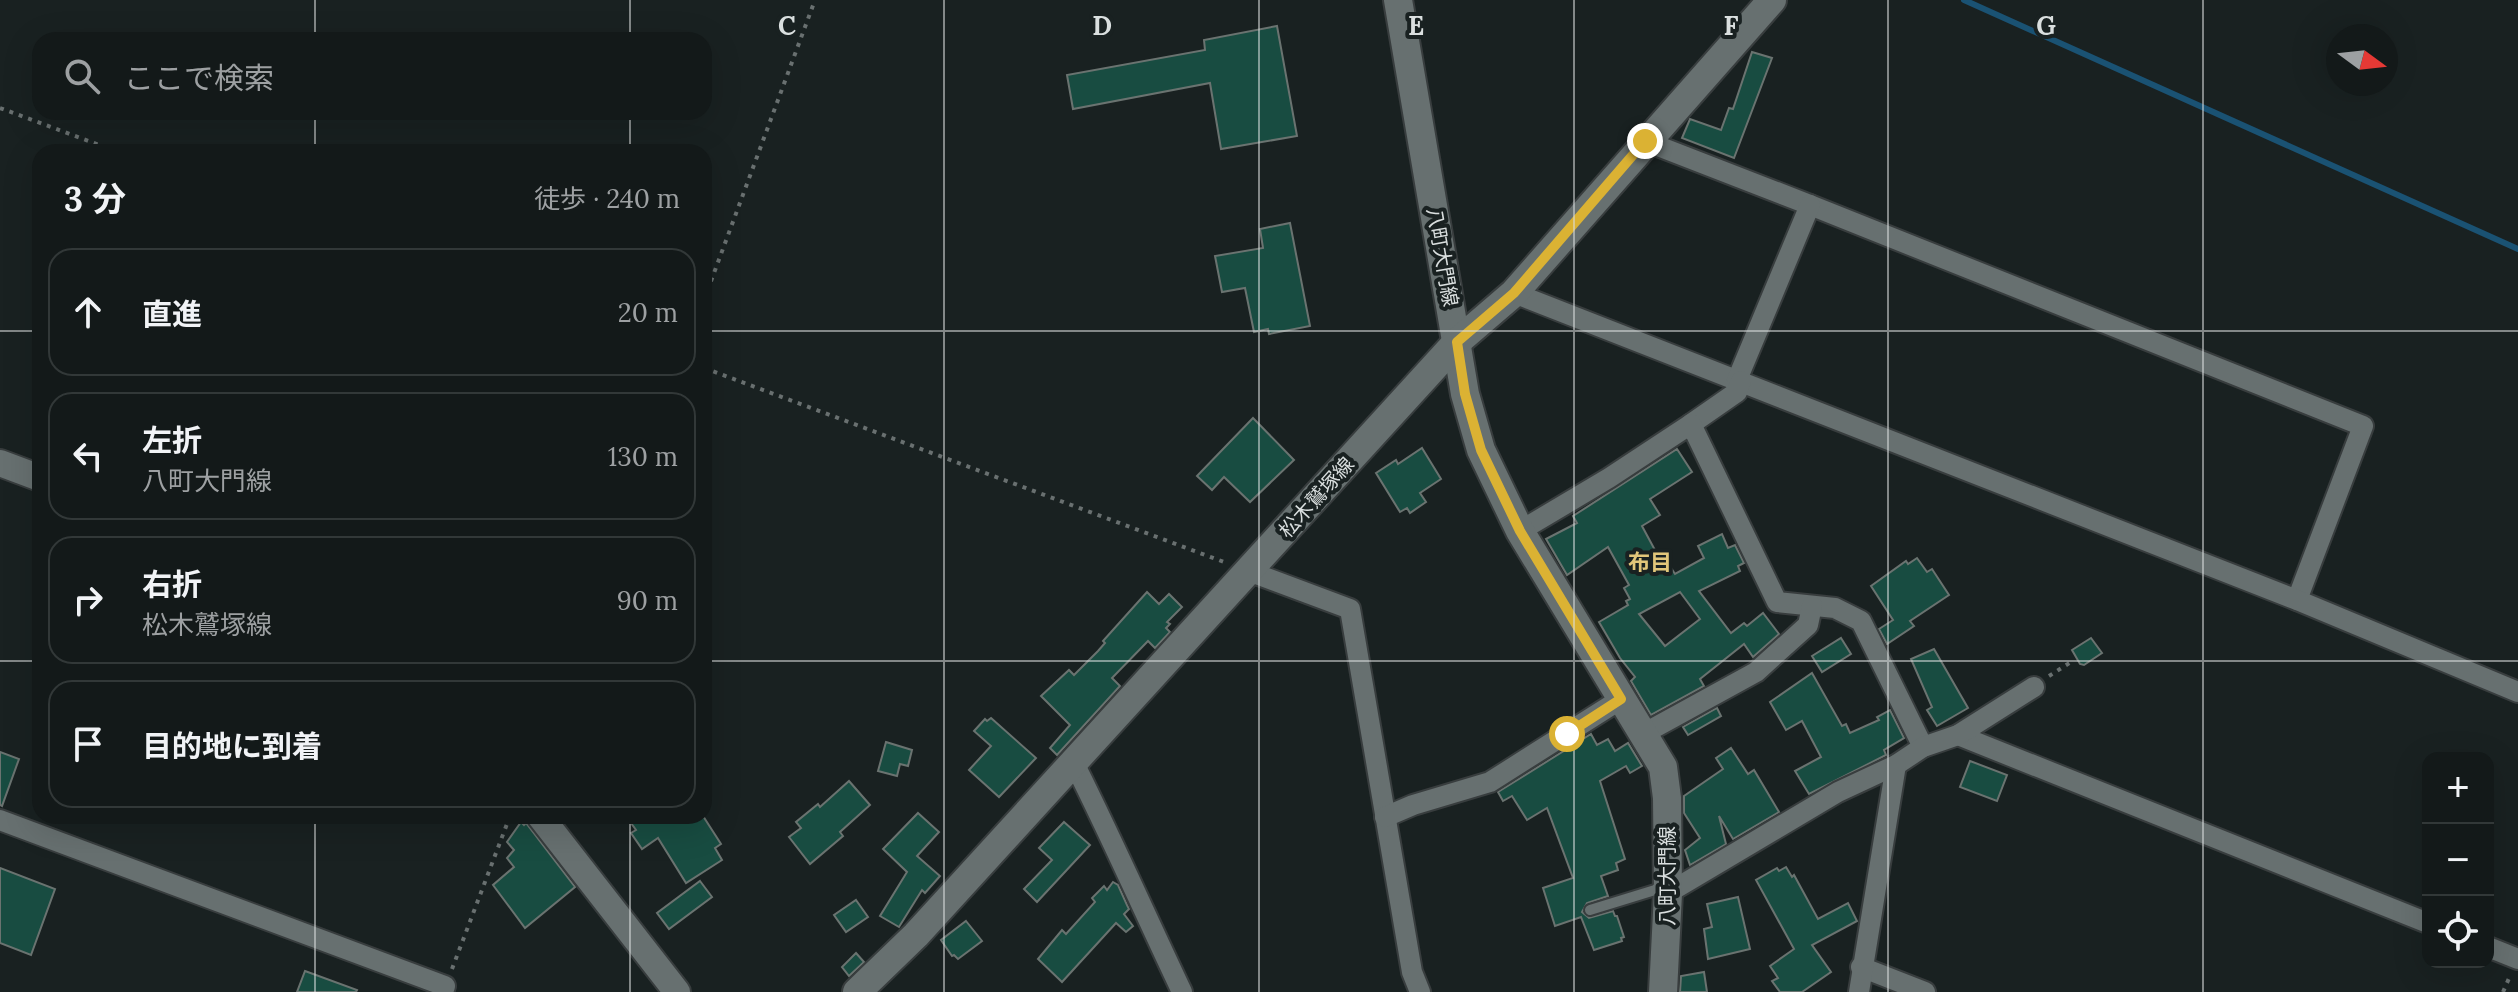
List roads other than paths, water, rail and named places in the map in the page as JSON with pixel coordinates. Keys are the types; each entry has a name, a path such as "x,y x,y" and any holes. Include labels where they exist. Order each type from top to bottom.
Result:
{"main road":[{"name":"八町大門線","path":"1398,0 1465,394 1481,450 1520,531 1663,767 1667,798 1668,887 1663,992"},
{"name":"松木鷲塚線","path":"857,992 916,935 1457,342 1514,293 1771,1"}],"street":[{"path":"1645,141 2363,426 2297,600"},
{"path":"1520,531 1609,478 1737,392 1810,205"},
{"path":"1514,293 2297,600 2518,692"},
{"path":"1691,424 1777,602 1835,608 1861,621 1923,747"},
{"path":"0,463 32,475"},
{"path":"1248,571 1350,609 1412,972 1420,992"},
{"path":"1643,734 1756,672 1808,625 1812,606"},
{"path":"1668,887 1838,792 1896,765 1923,747 1958,735 2034,687"},
{"path":"1385,817 1413,805 1490,782 1621,699"},
{"path":"1958,735 2422,921"},
{"path":"1074,763 1114,841 1122,865 1182,992"},
{"path":"1859,992 1896,765"},
{"path":"0,820 444,989"},
{"path":"546,824 677,992"},
{"path":"2494,949 2518,959"},
{"path":"1861,967 1925,992"}],"lane":[{"path":"1590,910 1668,887"}],"waterway":[{"path":"1964,0 2518,249"}],"district":[{"name":"布目","path":"1650,562"}]}
